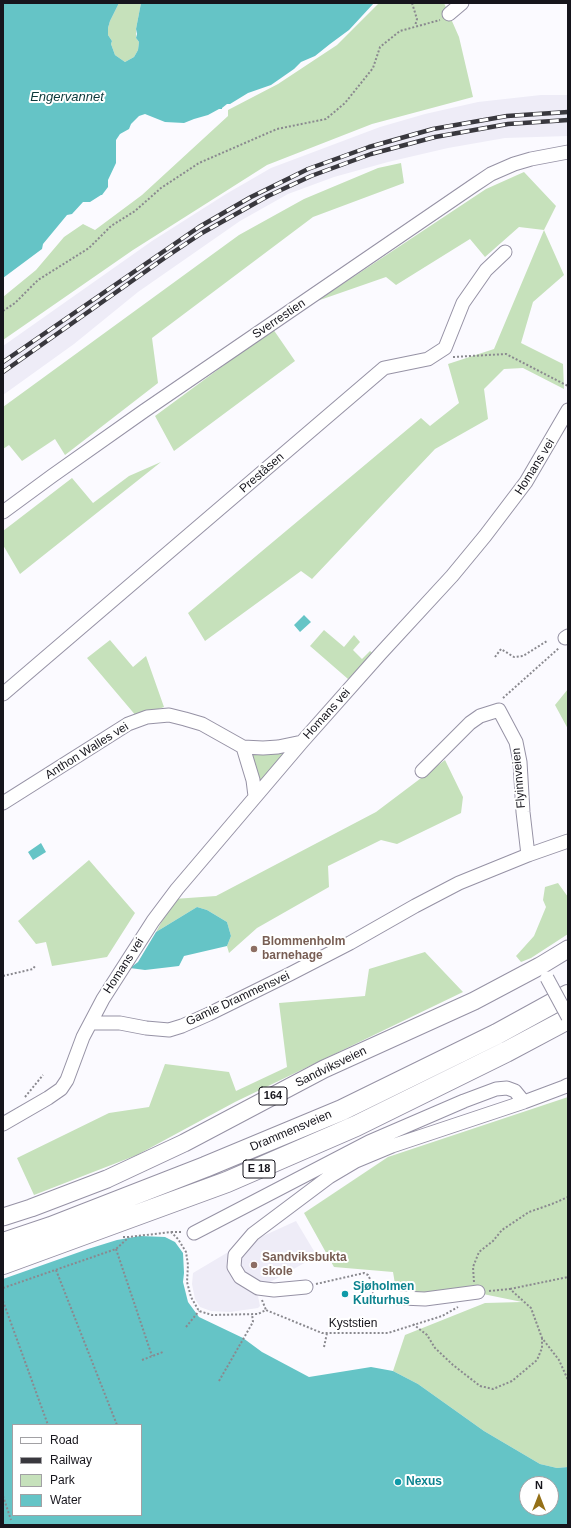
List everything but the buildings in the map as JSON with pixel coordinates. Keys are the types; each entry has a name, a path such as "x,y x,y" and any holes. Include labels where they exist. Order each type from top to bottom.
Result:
{"highway":[{"name":"Drammensveien","path":"3,1243 51,1227 205,1167 342,1110 490,1038 568,996"},
{"name":"Drammensveien","path":"3,1264 227,1182 356,1126 506,1052 568,1018"}],"main road":[{"name":"Sandviksveien","path":"3,1217 107,1179 152,1158 324,1069 474,1001 544,972 568,949"}],"street":[{"path":"449,14 462,3"},
{"name":"Sverrestien","path":"3,512 132,420 491,174 514,164 531,159 568,152"},
{"name":"Preståsen","path":"3,694 384,368 428,359 445,348 463,303 486,270 505,252"},
{"name":"Homans vei","path":"91,1023 103,999 153,921 177,889 302,742 452,576 509,506 526,482 568,410"},
{"path":"422,771 470,723 480,716 499,710"},
{"name":"Flyinnveien","path":"499,710 516,742 520,762 523,812 528,855"},
{"name":"Anthon Walles vei","path":"3,804 128,724 147,717 169,715 185,718 202,724 243,747 271,748 302,742"},
{"path":"243,747 253,780 255,796"},
{"name":"Gamle Drammensvei","path":"91,1023 120,1023 146,1028 169,1030 182,1026 290,974 459,883 528,855 568,841"},
{"path":"544,972 568,1018"},
{"path":"3,1124 37,1105 61,1089 67,1080 83,1037 91,1023"},
{"path":"306,1287 274,1290 258,1288 240,1277 234,1267 235,1255 241,1246 253,1234 329,1177 356,1161 392,1146 524,1102 568,1085"},
{"path":"194,1233 369,1142 460,1103 496,1089 507,1088 515,1091 524,1102"},
{"path":"460,1103 474,1119"},
{"path":"275,1190 286,1209"},
{"path":"378,1297 426,1299 478,1292"}],"path":[{"path":"412,3 416,19 415,26"},
{"path":"3,311 15,303 38,280 89,248 111,226 135,211 160,188 199,163 277,129 326,119 345,103 373,68 380,47 400,31 437,21 449,14"},
{"path":"447,358 506,354 568,386"},
{"path":"499,710 498,702 557,650 566,637"},
{"path":"495,657 501,649 514,657 524,656 548,641"},
{"path":"3,976 33,969 35,966"},
{"path":"568,1197 528,1212 502,1230 493,1241 479,1252 473,1266 473,1279 478,1292 510,1288 568,1277"},
{"path":"118,1236 129,1237 171,1232 178,1238 186,1252 188,1265 187,1282 191,1297 199,1311 186,1327"},
{"path":"3,1288 116,1249 129,1237"},
{"path":"116,1249 152,1356"},
{"path":"56,1270 117,1424"},
{"path":"306,1287 364,1273 368,1275 378,1297"},
{"path":"510,1288 531,1308 542,1338 559,1360 568,1380"},
{"path":"3,1300 48,1424"},
{"name":"Kyststien","path":"199,1311 212,1315 258,1314 266,1310 322,1333 388,1333 442,1316 459,1307"},
{"path":"219,1381 253,1322 252,1314"},
{"path":"413,1324 427,1335 435,1348 453,1365 480,1386 494,1389 512,1381 537,1360 542,1348 542,1338"},
{"path":"324,1347 327,1333"},
{"path":"142,1360 163,1352"},
{"path":"3,1496 11,1520"}],"shaded area":[{"path":"541,95 568,95 568,136 505,138 448,148 388,162 334,177 288,194 240,221 138,292 74,344 3,395 3,346 152,241 226,194 271,168 380,127 425,114 478,102"},
{"name":"Sandviksbukta skole","path":"296,1221 317,1256 254,1291 258,1296 260,1306 258,1308 230,1312 211,1311 200,1307 195,1299 192,1284 193,1273 230,1251"}],"green space":[{"path":"119,3 141,3 136,29 136,38 139,42 138,50 134,57 125,62 115,55 111,44 112,41 108,35 110,21"},
{"path":"379,3 444,3 459,37 473,97 372,124 267,165 133,250 3,340 3,297 36,270 64,237 83,224 95,230 142,195 228,116 228,110 278,84 337,45"},
{"path":"401,163 404,183 313,217 152,338 158,383 65,455 55,439 22,461 9,445 3,449 3,407 239,235 304,199 378,168"},
{"path":"524,172 556,206 544,230 519,227 485,257 470,239 396,285 386,277 317,301 486,189"},
{"path":"544,230 564,275 533,302 521,343 563,364 564,389 523,368 504,369 484,389 488,419 435,449 312,579 301,571 205,641 188,613 421,418 430,426 459,403 448,364 494,349"},
{"path":"273,329 295,361 174,451 155,416"},
{"path":"161,462 20,574 3,545 3,531 72,478 93,503 129,476"},
{"path":"324,630 344,647 354,635 360,642 353,650 362,659 370,651 375,655 348,679 310,646"},
{"path":"110,640 133,667 146,656 164,707 137,717 87,658"},
{"path":"568,689 568,729 555,705"},
{"path":"292,750 258,787 251,753"},
{"path":"445,760 463,797 461,813 397,844 381,840 328,866 329,887 257,928 229,953 227,946 231,936 227,922 207,910 197,907 156,932 174,899 216,896 376,812"},
{"path":"89,860 135,913 107,957 52,966 46,942 36,944 18,921"},
{"path":"558,883 568,897 568,934 531,958 521,962 516,956 534,936 546,907 543,900 545,887"},
{"path":"425,952 463,992 235,1102 137,1155 34,1195 17,1158 109,1113 149,1107 165,1064 229,1072 236,1091 287,1067 279,1003 365,996 369,969"},
{"path":"568,1097 568,1467 557,1468 540,1464 484,1431 418,1384 393,1371 405,1335 485,1303 522,1302 483,1294 398,1302 393,1272 334,1267 304,1213 388,1157"}],"water":[{"name":"Engervannet","path":"3,3 119,3 110,21 108,35 112,41 111,44 115,55 125,62 134,57 138,50 139,42 136,38 136,29 141,3 374,3 349,30 315,56 301,62 294,69 271,85 248,93 230,104 227,104 222,109 184,123 165,122 145,114 139,116 131,124 129,129 120,134 116,140 116,163 108,180 108,187 102,195 90,202 83,202 72,214 67,215 43,244 42,249 3,278"},
{"path":"304,615 311,622 300,632 294,625"},
{"path":"41,843 46,852 33,860 28,852"},
{"path":"197,907 207,910 227,922 231,936 227,946 184,956 179,966 145,970 130,968 138,962 156,932"},
{"path":"140,1236 165,1237 175,1242 183,1253 183,1282 188,1302 199,1317 243,1338 262,1352 309,1377 371,1367 393,1371 418,1384 484,1431 540,1464 557,1468 568,1467 568,1525 3,1525 3,1279 117,1240"}],"railway":[{"path":"3,362 199,227 251,197 308,169 369,147 433,129 507,116 568,112"},
{"path":"3,372 202,233 268,196 311,176 371,154 435,137 508,124 568,120"}],"place":[{"name":"Blommenholm barnehage","path":"254,949"},
{"name":"Sandviksbukta skole","path":"254,1265"},
{"name":"Sjøholmen Kulturhus","path":"345,1294"},
{"name":"Nexus","path":"398,1482"}]}
